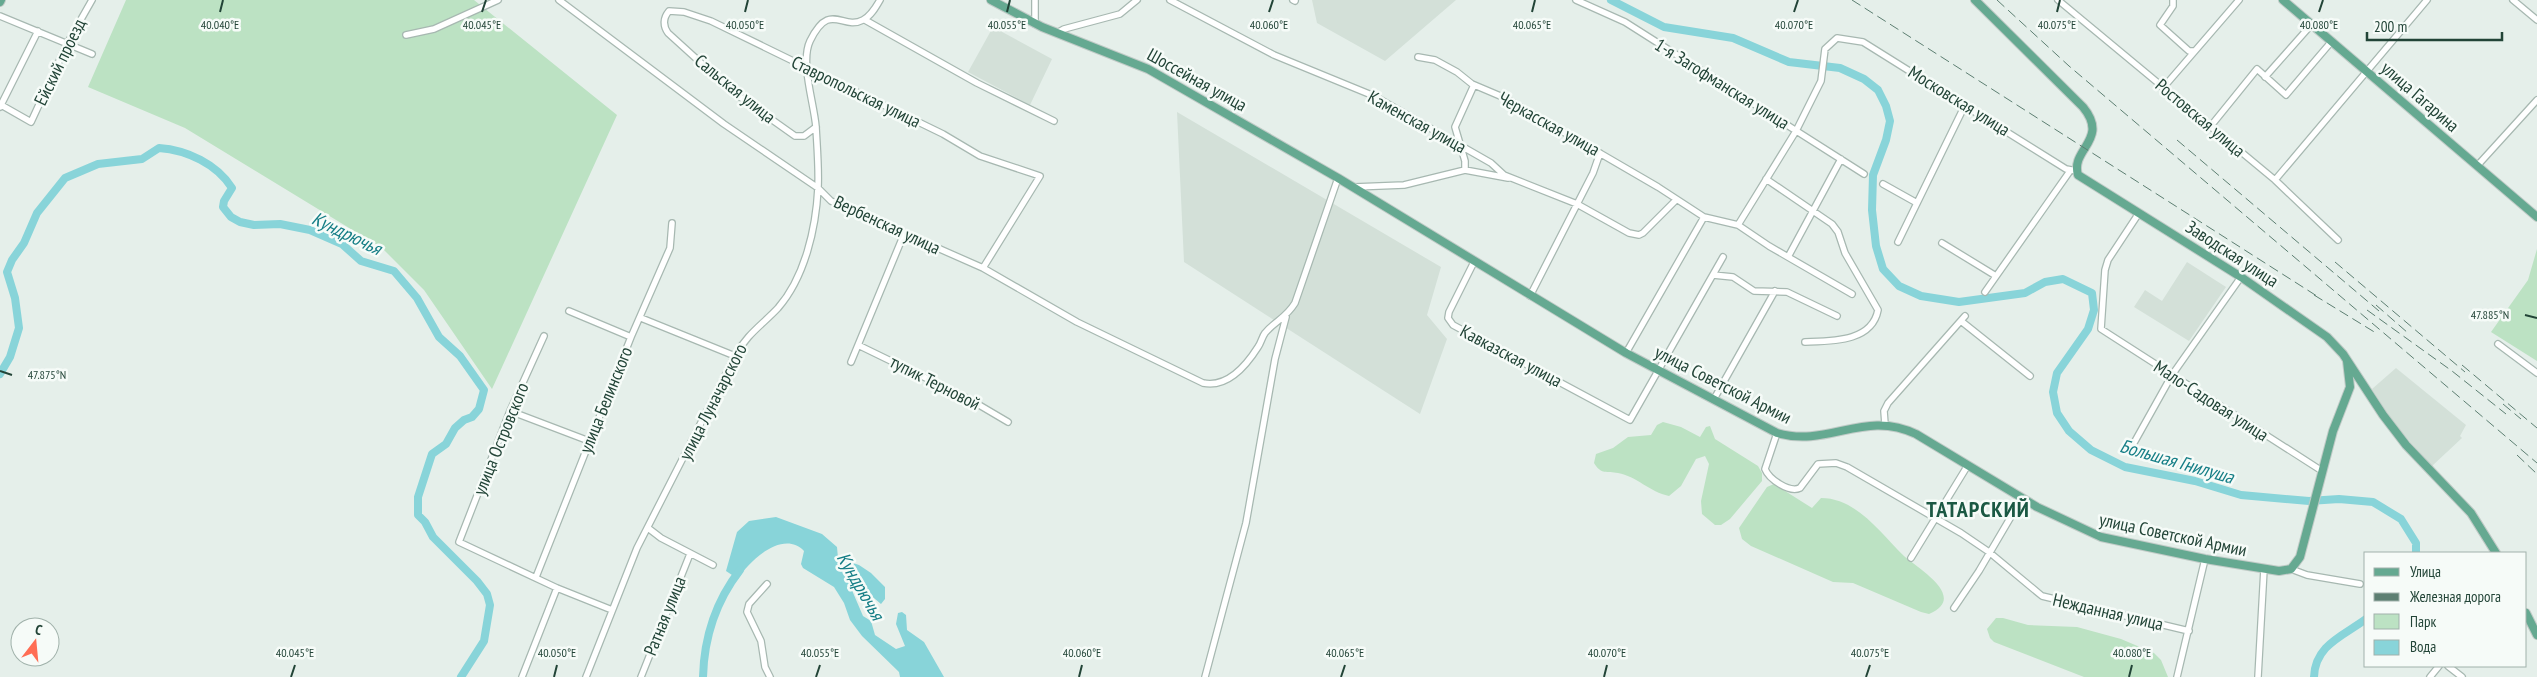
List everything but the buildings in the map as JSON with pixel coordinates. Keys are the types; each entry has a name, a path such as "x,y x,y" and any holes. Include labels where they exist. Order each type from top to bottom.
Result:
{"main road":[{"name":"Шоссейная улица","path":"991,0 1057,34 1148,69 1380,203"},
{"path":"1975,0 2083,107 2091,118 2092,135 2074,171"},
{"name":"улица Гагарина","path":"2283,0 2537,217"},
{"name":"Заводская улица","path":"2074,171 2081,178 2241,277 2321,331 2347,360 2410,450 2471,513 2495,552"},
{"name":"улица Советской Армии","path":"1380,203 1626,353 1778,433 1800,438 1885,424 1896,425 1916,434 2064,521 2101,537 2264,569 2279,571 2292,569"},
{"path":"2292,569 2300,557 2336,421 2350,387 2347,360"},
{"path":"2350,387 2364,386"},
{"path":"2527,615 2537,635"}],"street":[{"name":"Ейский проезд","path":"1,106 31,122 68,44 92,0"},
{"path":"406,35 434,28 498,0"},
{"name":"Вербенская улица","path":"559,0 724,124 818,188 831,201 983,268 1077,322 1189,378 1211,385 1229,378 1243,367 1265,334 1286,316"},
{"path":"880,0 865,20 977,83 1054,121"},
{"path":"1035,0 1035,24"},
{"path":"1057,34 1064,29 1120,14 1137,0"},
{"name":"Каменская улица","path":"1170,0 1253,45 1374,96 1491,162 1499,171 1512,179 1577,204 1629,233 1639,236 1676,200"},
{"name":"1-я Загофманская улица","path":"1576,0 1624,22 1864,174"},
{"name":"Ростовская улица","path":"2059,0 2275,180 2338,240"},
{"path":"2173,0 2173,6 2160,24 2189,51 2194,51"},
{"path":"2163,88 2239,0"},
{"path":"2275,180 2427,0"},
{"path":"2512,0 2537,20"},
{"name":"Ставропольская улица","path":"664,21 666,14 672,10 712,22 943,134 980,156 1040,176 983,268"},
{"path":"0,16 92,54"},
{"name":"улица Луначарского","path":"586,677 637,548 735,356 746,338 777,308 797,279 812,223 818,188 816,127 807,48 822,22 830,20 860,22 865,20"},
{"name":"Сальская улица","path":"664,21 668,34 702,65 733,92 785,129 799,136 804,136 816,127"},
{"path":"2265,77 2312,24"},
{"path":"1,106 38,32"},
{"name":"Московская улица","path":"1796,130 1821,81 1825,49 1837,38 1863,42 2074,171"},
{"path":"2210,127 2256,69 2286,95 2332,41"},
{"name":"Черкасская улица","path":"1418,57 1434,60 1474,85 1505,98 1658,186 1676,200 1704,217 1738,225 1852,294"},
{"path":"1465,170 1464,155 1459,145 1456,127 1474,85"},
{"path":"2477,166 2537,100"},
{"path":"1898,242 1965,105"},
{"path":"1738,225 1796,130"},
{"path":"1530,296 1577,204 1600,153"},
{"path":"1788,256 1841,159"},
{"path":"1354,187 1404,186 1465,170 1512,179"},
{"path":"1985,292 2074,171"},
{"path":"1205,677 1246,523 1275,359 1286,316 1295,303 1338,178"},
{"path":"1766,180 1832,224 1838,232 1844,253 1878,310 1877,320 1860,335 1806,342"},
{"path":"1883,184 1917,203"},
{"name":"Мало-Садовая улица","path":"2139,213 2108,260 2104,270 2101,329 2322,471"},
{"path":"1626,353 1704,217"},
{"name":"улица Белинского","path":"536,577 631,337 641,318 670,248 672,224"},
{"path":"851,362 860,346 904,234"},
{"path":"1942,244 1996,276"},
{"path":"1660,371 1723,257"},
{"name":"Кавказская улица","path":"1474,262 1449,312 1448,318 1453,325 1630,420 1660,371"},
{"path":"1713,275 1733,277 1754,291 1775,291 1796,296 1837,316"},
{"path":"2130,450 2172,375 2241,277"},
{"path":"1714,399 1775,291"},
{"path":"570,311 631,337"},
{"path":"641,318 735,356"},
{"path":"1885,424 1885,408 1893,397 1963,318 2030,376"},
{"name":"улица Островского","path":"536,577 460,542 510,411 544,336"},
{"path":"2498,344 2537,373"},
{"name":"тупик Терновой","path":"860,346 970,399 1008,422"},
{"path":"510,411 589,441"},
{"name":"Нежданная улица","path":"1778,433 1765,469 1768,475 1787,488 1796,490 1800,488 1818,464 1836,463 1858,473 1961,533 1989,552 2042,596 2189,631"},
{"path":"1911,558 1968,465"},
{"path":"1954,608 2022,498"},
{"path":"648,528 690,554 713,565"},
{"name":"Ратная улица","path":"641,677 690,554"},
{"path":"2178,677 2206,559"},
{"path":"2259,676 2264,569"},
{"name":"улица Советской Армии","path":"2292,569 2307,575 2360,584"},
{"path":"536,577 557,588 612,610"},
{"path":"767,584 749,604 747,612 761,641 765,667 770,677"},
{"path":"522,677 557,588"},
{"path":"2430,677 2438,667"},
{"path":"2449,667 2462,677"}],"shaded area":[{"path":"1312,0 1456,0 1385,61 1317,23"},
{"path":"993,27 1052,59 1030,105 968,72"},
{"path":"1177,112 1441,267 1427,315 1447,339 1420,414 1184,262"},
{"path":"2187,262 2226,287 2189,341 2134,307 2145,290 2162,301"},
{"path":"2396,368 2466,425 2460,436 2462,438 2432,466 2395,425 2372,389"}],"green space":[{"path":"126,0 474,0 617,115 492,389 424,290 382,248 185,128 88,87"},
{"path":"2537,249 2537,361 2491,332 2528,280"},
{"path":"1663,422 1681,427 1700,437 1706,427 1710,426 1715,439 1758,466 1762,473 1762,481 1730,519 1721,525 1715,525 1702,514 1701,501 1709,464 1705,456 1696,459 1681,486 1669,496 1625,475 1604,472 1594,463 1596,454 1613,448 1628,437 1651,435 1657,425"},
{"path":"1774,484 1812,508 1821,498 1846,504 1857,511 1877,528 1904,556 1936,583 1942,591 1944,599 1940,607 1929,614 1921,612 1853,583 1833,582 1751,546 1742,539 1739,528 1767,487"},
{"path":"1996,618 2028,625 2077,627 2121,639 2154,653 2161,660 2168,677 2084,677 1994,642 1990,638 1987,629"}],"water":[{"path":"776,517 822,534 837,547 838,558 859,565 871,573 885,587 885,599 881,604 856,583 852,584 851,588 863,616 871,621 875,635 896,649 905,646 896,624 898,613 902,612 906,615 907,630 924,642 944,677 900,677 899,672 862,636 850,620 844,603 834,587 803,568 801,564 804,551 796,545 777,545 767,550 750,564 738,579 726,571 737,532 749,521"}],"waterway":[{"name":"Большая Гнилуша","path":"1611,0 1664,27 1733,38 1789,62 1840,68 1864,79 1878,90 1886,106 1890,121 1886,140 1873,175 1872,210 1876,246 1883,269 1899,286 1921,296 1959,302 2025,293 2045,282 2063,279 2092,293 2094,310 2088,329 2057,373 2053,392 2057,413 2069,431 2091,450 2125,467 2195,481 2241,495 2309,501 2339,499 2373,502 2401,519 2416,543 2416,552"},
{"name":"Кундрючья","path":"0,374 10,357 19,328 15,298 7,272 12,260 24,243 37,213 65,178 98,164 142,159 159,148 190,155 210,165 226,179 232,188 224,201 223,207 231,217 240,222 254,225 280,224 310,230 342,244 361,261 394,271 417,298 439,337 460,356 484,390 479,409 472,417 464,420 455,428 446,444 432,454 418,497 418,515 425,522 433,537 477,581 487,594 490,605 484,641 461,677"},
{"name":"Кундрючья","path":"703,677 706,648 713,620 724,594 740,570"},
{"name":"Большая Гнилуша","path":"2314,677 2319,657 2325,649 2340,636 2364,620"}],"railway":[{"path":"1852,0 2320,298"},
{"path":"1997,0 2069,66 2537,463"},
{"path":"2177,140 2379,311"},
{"path":"2335,262 2465,372"},
{"path":"2314,295 2376,333"},
{"path":"2376,305 2408,333"},
{"path":"2367,310 2452,371 2506,414"},
{"path":"2462,365 2537,428"},
{"path":"2503,404 2521,419"},
{"path":"2517,455 2537,474"}],"district":[{"name":"ТАТАРСКИЙ","path":"1978,509"}]}
